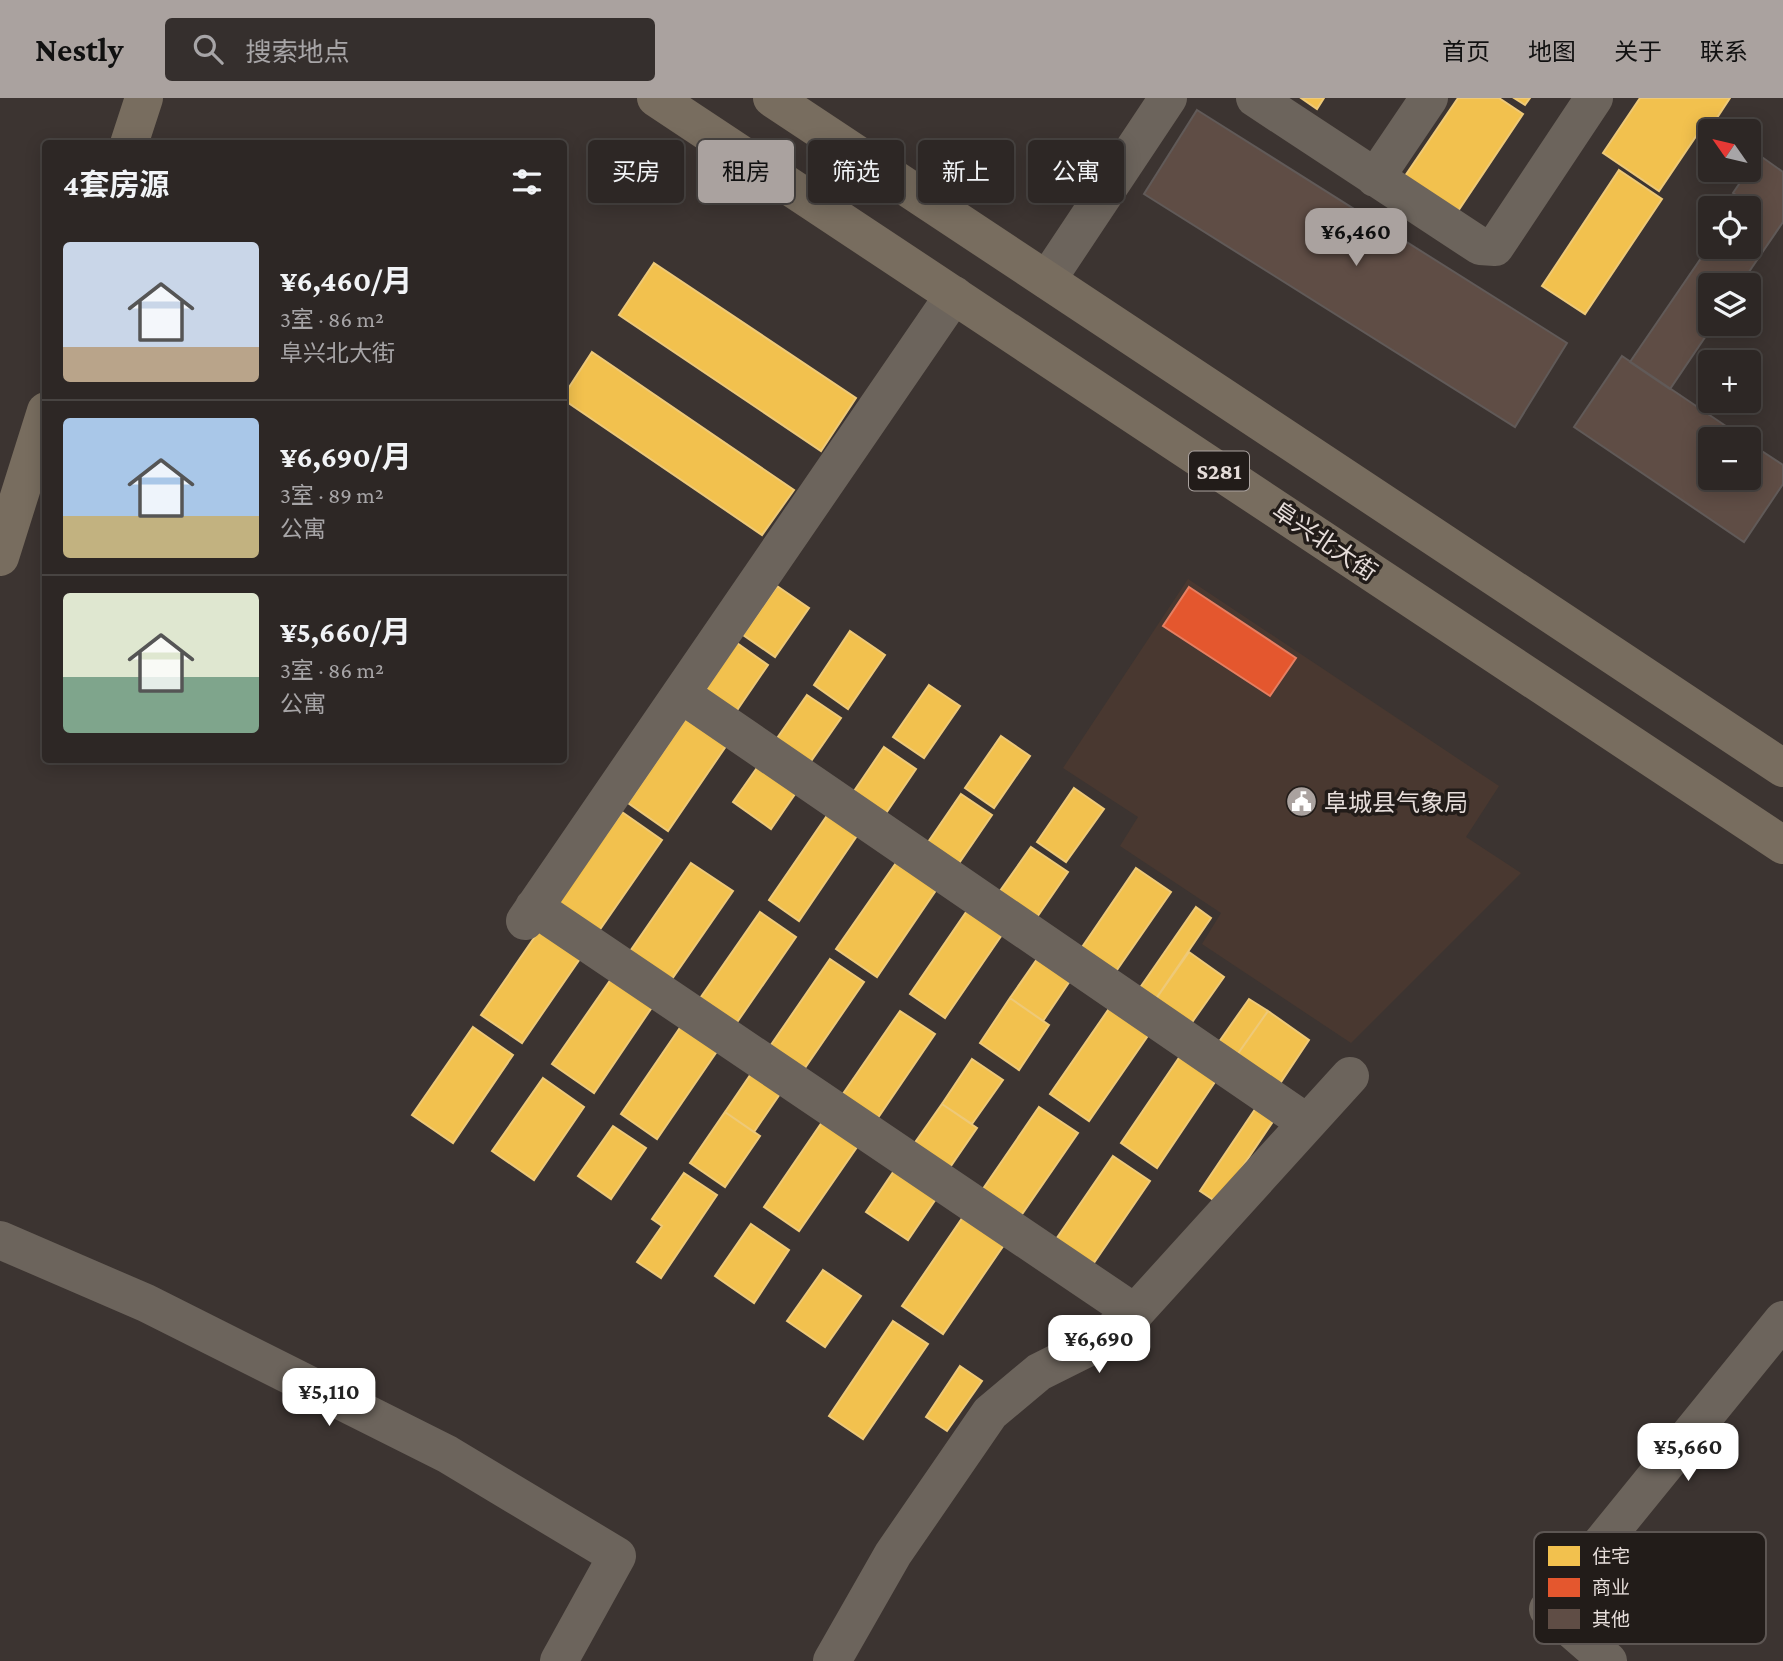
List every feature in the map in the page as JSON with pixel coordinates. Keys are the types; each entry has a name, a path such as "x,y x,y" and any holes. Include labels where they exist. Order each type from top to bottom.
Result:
{"main road":[{"path":"130,140 144,98"},
{"name":"阜兴北大街","path":"656,98 1783,845"},
{"name":"S281","path":"772,98 1783,768"},
{"path":"0,557 42,424"}],"street":[{"path":"1048,280 1168,98"},
{"path":"1255,98 1480,246 1495,247 1594,98"},
{"path":"1375,178 1429,98"},
{"path":"954,295 529,914 1135,1313"},
{"path":"681,694 1307,1123"},
{"path":"832,1661 893,1554 990,1413 1039,1372 1089,1347 1135,1313 1350,1076"},
{"path":"0,1240 146,1303 447,1454 617,1556 559,1661"},
{"path":"1611,1532 1783,1320"},
{"path":"1588,1644 1608,1661"}],"shaded area":[{"name":"阜城县气象局","path":"1188,579 1499,786 1466,837 1521,873 1351,1043 1202,944 1221,913 1120,846 1138,817 1063,768"}],"building: 住宅":[{"path":"1301,98 1324,98 1317,109"},
{"path":"1458,98 1499,98 1523,114 1458,211 1405,176"},
{"path":"1514,98 1530,98 1525,105"},
{"path":"1640,98 1730,98 1716,119 1698,119 1698,133 1659,191 1603,153"},
{"path":"1619,170 1662,199 1585,314 1542,286"},
{"path":"654,263 856,398 821,451 619,315"},
{"path":"592,352 794,490 762,535 567,402 567,390"},
{"path":"777,586 809,608 775,657 743,635"},
{"path":"850,631 885,655 848,709 814,685"},
{"path":"737,643 768,665 733,716 702,695"},
{"path":"929,685 960,706 924,758 893,737"},
{"path":"807,695 841,718 807,767 773,744"},
{"path":"693,708 733,736 668,831 628,803"},
{"path":"1001,736 1030,756 994,808 965,788"},
{"path":"884,747 916,769 882,819 850,797"},
{"path":"766,755 804,781 771,829 733,802"},
{"path":"1074,788 1104,809 1066,862 1037,842"},
{"path":"961,794 992,815 955,869 924,848"},
{"path":"835,804 865,824 799,921 769,900"},
{"path":"622,812 662,840 594,938 553,910"},
{"path":"1031,847 1068,872 1033,923 995,898"},
{"path":"903,853 943,880 877,977 836,949"},
{"path":"691,863 733,891 665,989 624,960"},
{"path":"1136,868 1171,892 1112,977 1078,953"},
{"path":"973,902 1008,926 945,1018 910,994"},
{"path":"1196,907 1211,918 1153,1003 1137,992"},
{"path":"760,912 796,937 731,1031 694,1007"},
{"path":"543,925 584,953 522,1043 481,1015"},
{"path":"1042,952 1074,975 1043,1021 1010,998"},
{"path":"1189,952 1224,977 1188,1028 1153,1003"},
{"path":"830,959 864,982 798,1078 764,1055"},
{"path":"616,972 657,1000 594,1093 552,1064"},
{"path":"1010,998 1049,1025 1019,1070 980,1043"},
{"path":"1249,999 1268,1011 1232,1062 1214,1049"},
{"path":"1115,1000 1154,1027 1089,1121 1050,1094"},
{"path":"900,1011 935,1034 873,1125 838,1101"},
{"path":"1268,1011 1309,1040 1275,1091 1232,1062"},
{"path":"686,1019 722,1044 657,1139 621,1114"},
{"path":"473,1027 513,1055 453,1143 412,1115"},
{"path":"1185,1049 1221,1073 1157,1168 1121,1143"},
{"path":"972,1059 1003,1080 972,1124 942,1104"},
{"path":"755,1068 784,1088 754,1132 725,1112"},
{"path":"543,1078 584,1107 534,1180 492,1151"},
{"path":"1262,1099 1280,1111 1218,1203 1200,1191"},
{"path":"942,1104 977,1128 944,1176 909,1151"},
{"path":"1039,1107 1078,1133 1014,1226 976,1199"},
{"path":"725,1112 760,1136 725,1187 690,1163"},
{"path":"829,1112 864,1137 799,1231 764,1207"},
{"path":"613,1126 646,1148 611,1199 578,1176"},
{"path":"1113,1156 1150,1181 1087,1273 1050,1248"},
{"path":"900,1162 942,1190 908,1240 866,1212"},
{"path":"684,1173 717,1195 661,1278 637,1262 662,1226 652,1219"},
{"path":"965,1214 1006,1242 943,1334 902,1306"},
{"path":"751,1224 789,1250 754,1303 715,1276"},
{"path":"823,1270 861,1296 825,1347 787,1321"},
{"path":"893,1321 928,1344 863,1439 829,1416"},
{"path":"960,1366 982,1381 947,1431 926,1417"}],"building: 商业":[{"path":"1189,587 1296,658 1270,696 1163,626"}],"building: 其他":[{"path":"1197,110 1567,343 1515,427 1144,194"},
{"path":"1761,156 1783,172 1783,222 1761,254 1761,196 1738,196 1733,193 1741,182 1761,182"},
{"path":"1700,259 1758,259 1748,273 1698,273 1698,336 1706,336 1670,389 1630,362"},
{"path":"1622,356 1698,407 1698,413 1706,413 1727,427 1698,427 1698,490 1761,490 1761,451 1783,465 1783,484 1744,542 1574,427"}],"place":[{"name":"阜城县气象局","path":"1301,802"}]}
